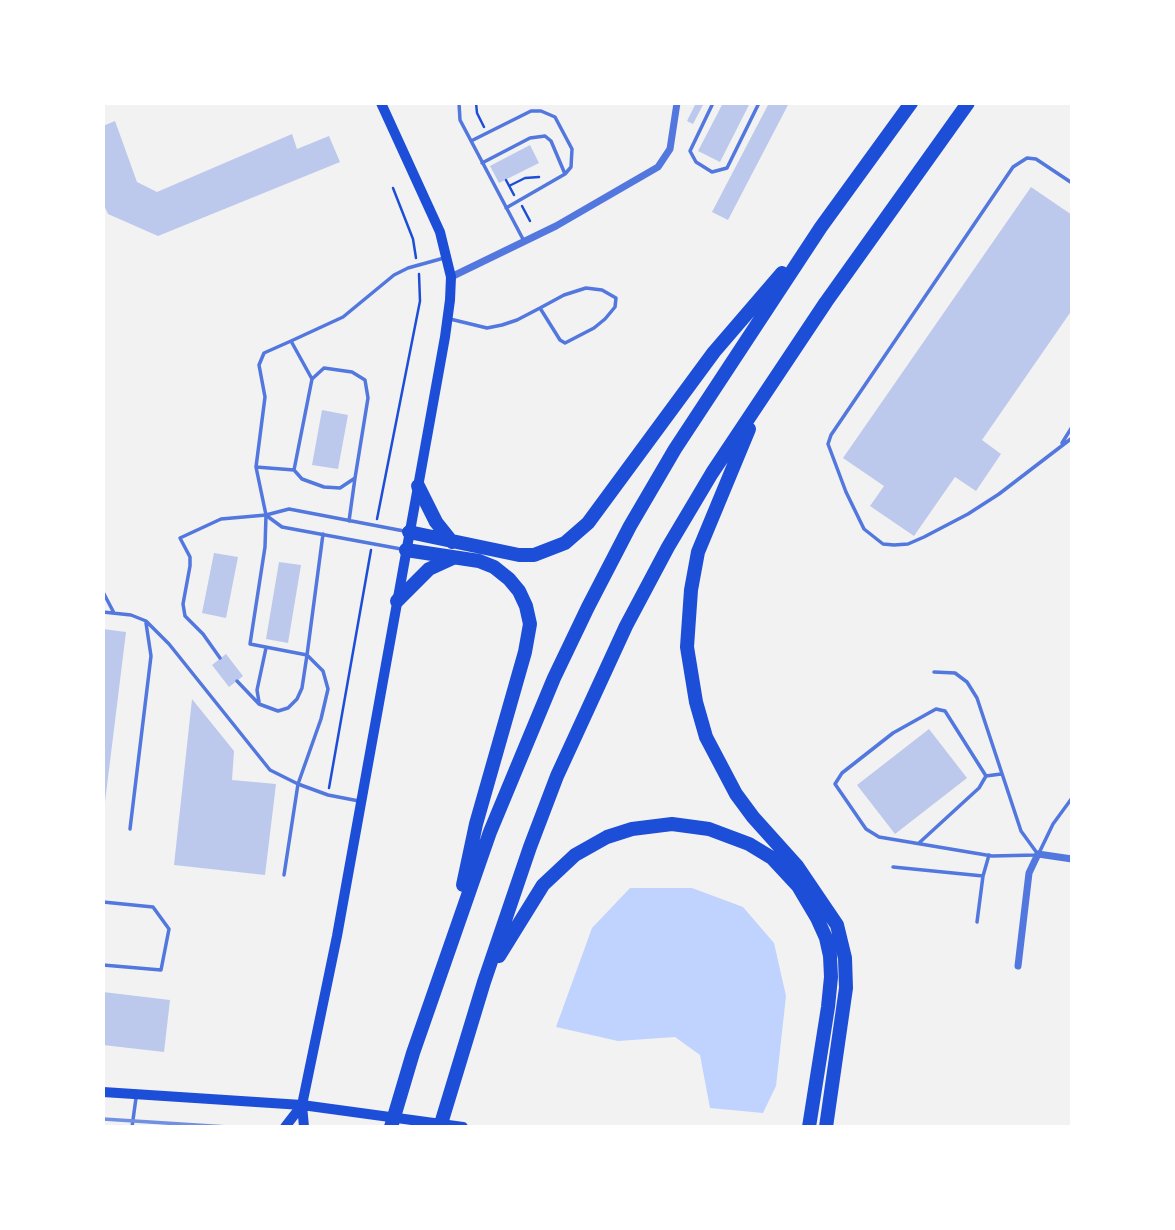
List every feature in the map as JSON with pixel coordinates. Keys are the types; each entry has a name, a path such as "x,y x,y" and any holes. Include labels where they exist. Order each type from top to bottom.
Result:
{"highway":[{"path":"391,1127 452,938 513,775 554,678 588,607 630,526 676,449 821,226 911,103"},
{"path":"440,1127 484,982 530,847 593,696 626,626 712,472 968,103"},
{"path":"410,533 499,552 534,555 565,543 577,535 714,352 821,226"},
{"path":"765,392 698,552 691,590 687,647 696,702 706,737 736,794 797,866 837,925 845,958 846,988 827,1127"},
{"path":"418,486 436,522 452,542"},
{"path":"406,550 479,561 494,567 519,591 530,624 525,652 476,824 452,938"},
{"path":"397,601 429,569 454,557"},
{"path":"484,982 543,885 575,855 590,845 632,829 661,825 693,825 728,835 772,858 786,871 809,902 826,938 831,977 809,1127"}],"main road":[{"path":"304,1127 302,1105 337,936 448,318 451,277 447,257 431,210 381,103"},
{"path":"103,1093 302,1105 464,1127"},
{"path":"285,1127 302,1105"}],"street":[{"path":"451,277 556,226 659,167 670,149 677,103"},
{"path":"1018,966 1029,873 1038,855 1072,859"}],"lane":[{"path":"459,103 460,120 524,242"},
{"path":"713,103 690,150 696,162 712,172 727,168 759,103"},
{"path":"471,141 531,111 549,113 555,117 572,149 571,167 565,174 506,208"},
{"path":"482,163 530,138 545,136 551,141 565,174"},
{"path":"1072,183 1037,159 1027,158 1013,167 831,435 828,444 846,492 864,529 883,544 894,545 908,544 968,514 999,494 1072,438"},
{"path":"284,875 298,784 321,719 328,690 323,671 307,655 250,644 265,547 266,515 256,467 265,397 259,365 264,354 343,317 394,275 447,257"},
{"path":"448,318 486,328 517,320 564,295 586,288 602,290 616,298 615,307 605,319 565,344 540,308"},
{"path":"291,341 312,379"},
{"path":"294,470 312,379 324,368 352,372 365,380 368,398 349,521"},
{"path":"1061,444 1072,427"},
{"path":"256,467 294,470 302,480 324,487 340,488 355,478"},
{"path":"220,658 203,634 184,616 183,604 190,557 180,538 221,519 266,515 289,509 410,533"},
{"path":"266,515 282,527 406,550"},
{"path":"237,681 259,704 278,711 288,708 297,699 302,688 323,534"},
{"path":"103,592 114,613"},
{"path":"103,612 131,615 146,621 169,644 270,769 298,784 328,795 361,801"},
{"path":"130,829 151,656 146,621"},
{"path":"259,704 257,690 266,648"},
{"path":"934,672 955,673 968,682 977,698 1021,831 1038,855"},
{"path":"986,776 946,710 936,709 893,733 842,773 835,783 866,829 879,837 989,855 1038,855"},
{"path":"986,776 1001,774"},
{"path":"919,843 979,788 986,776"},
{"path":"1038,855 1053,824 1072,799"},
{"path":"977,922 983,876 989,855"},
{"path":"893,867 983,876"},
{"path":"103,902 153,907 169,929 160,970 103,965"},
{"path":"132,1127 136,1093"}],"path":[{"path":"509,186 525,178 539,177"},
{"path":"376,526 420,302 413,239 393,188"},
{"path":"328,795 372,543"}],"water":[{"path":"630,888 692,888 743,907 774,943 786,996 776,1086 763,1113 710,1108 700,1055 675,1037 618,1041 556,1027 592,928"}],"building":[{"path":"696,103 704,103 693,124 687,121"},
{"path":"723,103 750,103 720,162 698,151"},
{"path":"769,103 789,103 728,220 712,212"},
{"path":"115,121 137,182 157,192 292,134 297,149 329,136 340,162 158,236 108,214 103,203 103,126"},
{"path":"530,145 539,163 499,183 490,166"},
{"path":"1031,187 1072,215 1072,310 982,440 1001,454 976,491 955,477 914,536 870,506 884,486 843,458"},
{"path":"322,410 348,415 338,469 312,465"},
{"path":"214,553 238,557 226,618 202,613"},
{"path":"279,562 301,565 288,643 266,639"},
{"path":"103,629 126,632 105,802 103,802"},
{"path":"226,654 243,676 229,687 212,665"},
{"path":"192,699 234,751 232,780 276,784 265,875 174,865"},
{"path":"929,729 967,778 895,834 857,785"},
{"path":"103,992 170,1000 164,1052 103,1045"}],"railway":[{"path":"103,1119 228,1127"}]}
